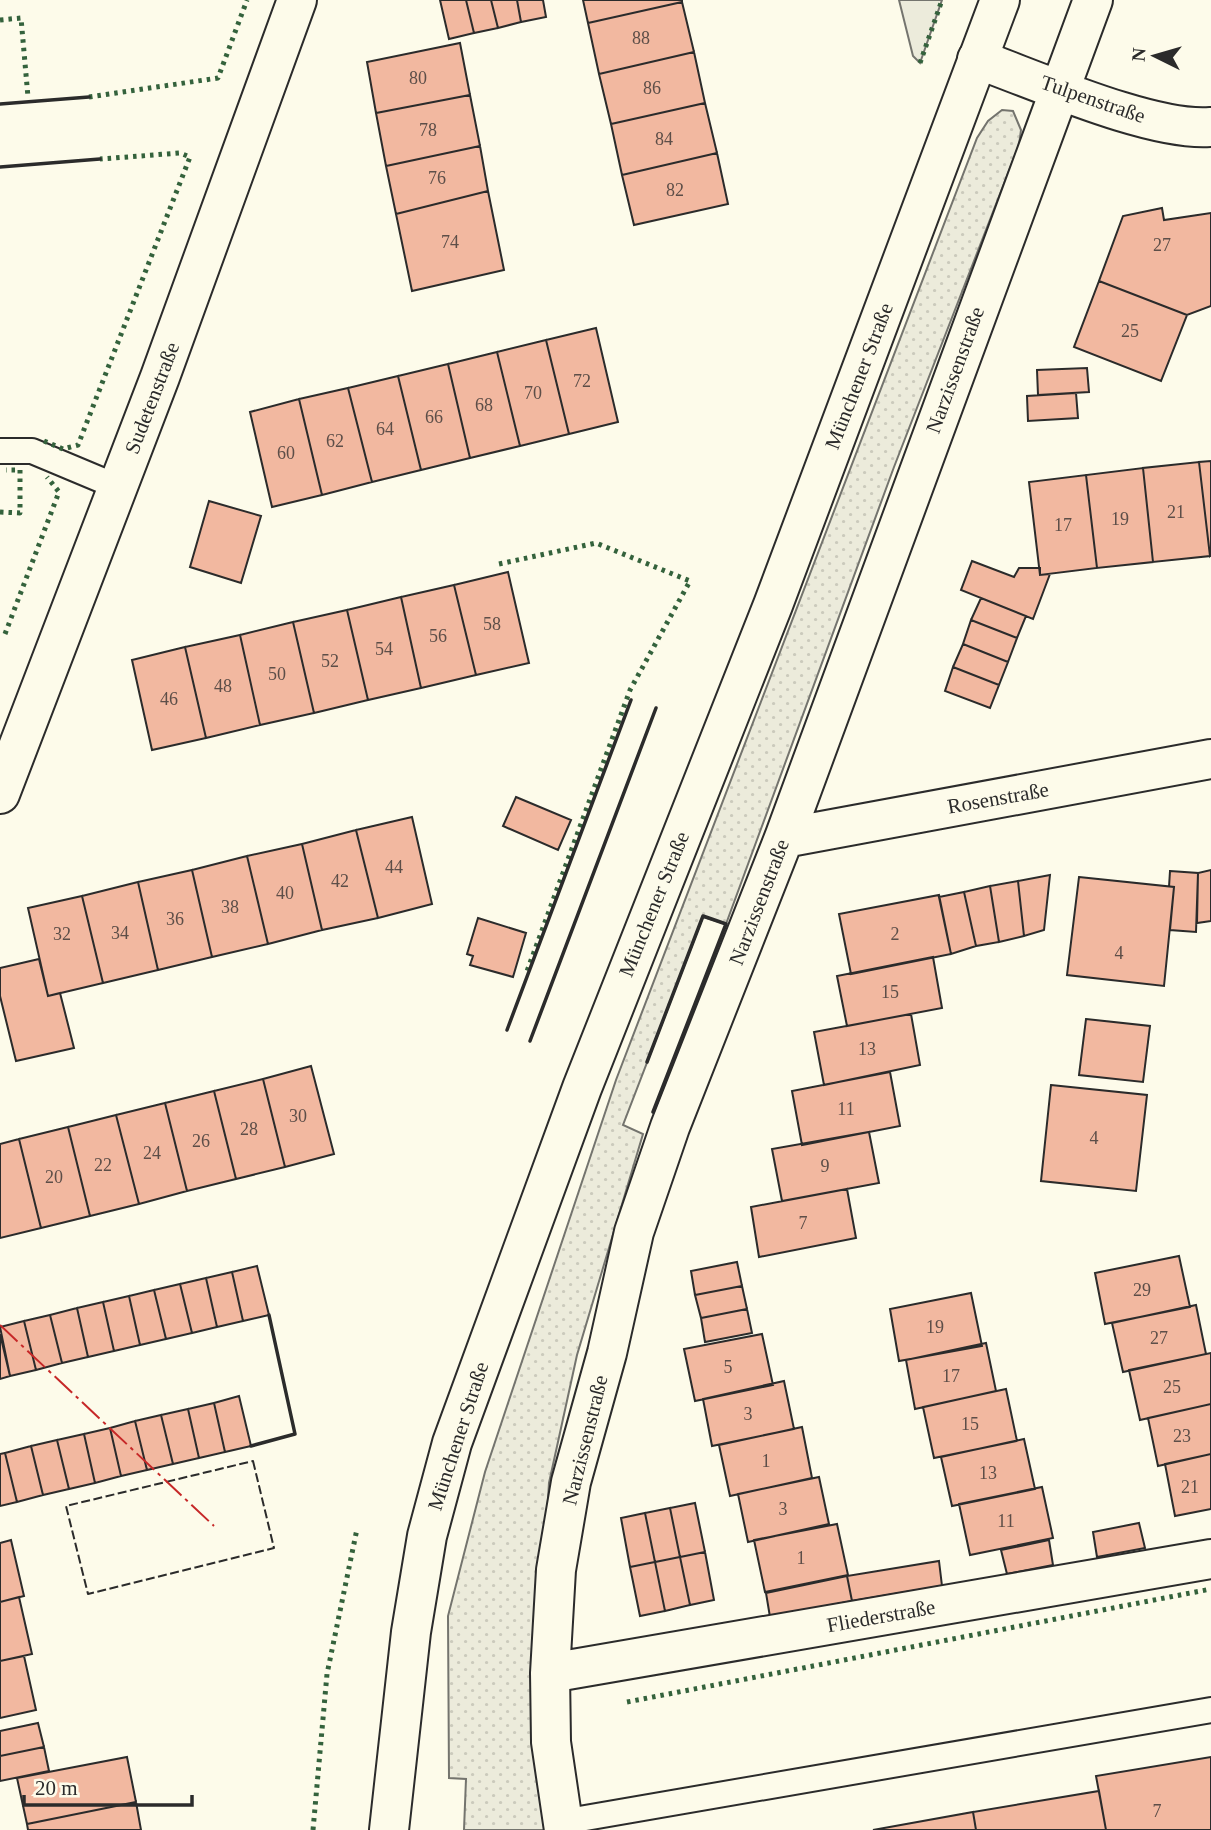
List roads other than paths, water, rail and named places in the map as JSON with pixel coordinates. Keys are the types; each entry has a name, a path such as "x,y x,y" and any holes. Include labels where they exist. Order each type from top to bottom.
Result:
{"street":[{"name":"Sudetenstraße","path":"0,794 118,487 297,0"},
{"name":"Münchener Straße","path":"389,1830 411,1632 427,1536 452,1443 582,1088 777,592 1000,0"},
{"name":"Narzissenstraße","path":"563,1826 551,1742 550,1673 556,1570 571,1482 607,1353 634,1232 670,1127 784,838 1093,0"},
{"name":"Tulpenstraße","path":"977,59 1168,124 1211,127"},
{"name":"Rosenstraße","path":"784,838 1211,759"},
{"name":"Fliederstraße","path":"550,1673 1211,1559"}],"lane":[{"path":"0,451 32,451 118,487"},
{"path":"563,1826 1211,1710"}]}
